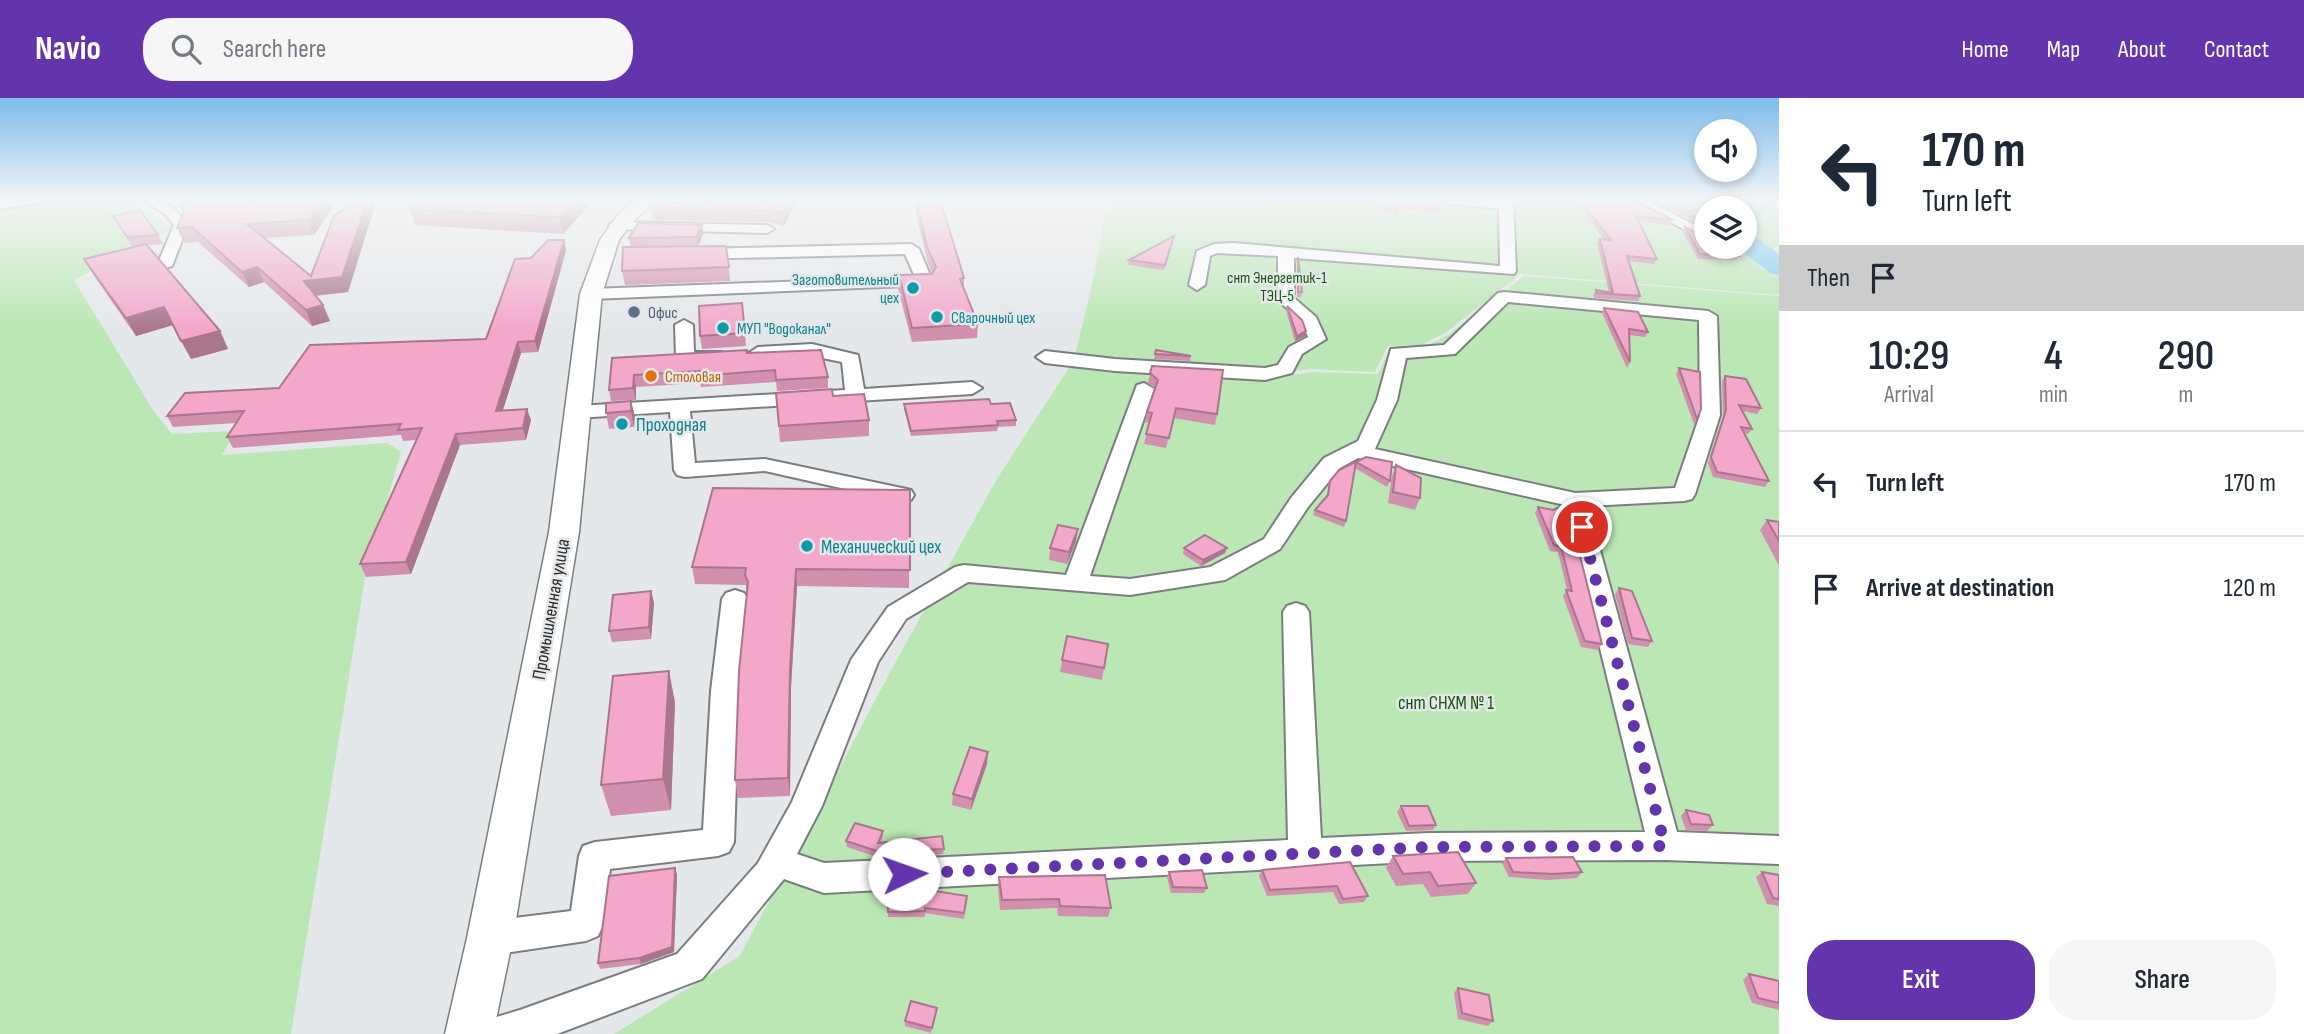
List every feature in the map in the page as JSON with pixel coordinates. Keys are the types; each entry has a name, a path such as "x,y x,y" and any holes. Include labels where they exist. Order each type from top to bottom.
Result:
{"main road":[{"name":"Промышленная улица","path":"470,1034 564,532 591,294 612,256 614,243"}],"lane":[{"path":"166,263 174,243"},
{"path":"1197,285 1203,254 1214,249 1508,271 1509,243"},
{"path":"591,294 925,282 911,249 672,254"},
{"path":"1045,357 1115,365 1265,374 1285,369 1295,351 1317,339 1317,331 1307,317 1286,300 1286,253"},
{"path":"496,1034 520,1029 689,967 776,863 806,806 865,660 897,613 964,573 1130,587 1216,574 1272,544 1299,503 1332,463 1367,445 1387,400 1398,353 1449,350 1504,297 1708,316 1710,415 1684,494 1575,500 1356,451"},
{"path":"684,325 685,358 812,350 851,359 856,395"},
{"path":"577,412 972,388"},
{"path":"1075,584 1144,388"},
{"path":"679,405 685,471 765,465 903,495"},
{"path":"1575,500 1665,846"},
{"path":"490,938 586,925 595,856 718,842 725,691 735,599"},
{"path":"1296,612 1305,853"},
{"path":"776,863 824,878 1429,847 1665,846 1779,850"}],"green space":[{"path":"0,243 146,243 74,280 153,410 172,434 235,431 222,455 387,443 401,452 365,578 291,1034 0,1034"},
{"name":"снт СНХМ № 1","path":"1100,243 1694,243 1694,259 1757,259 1757,243 1779,243 1758,267 1779,275 1779,295 1521,274 1445,333 1421,345 1388,346 1375,372 1309,369 1276,374 1223,375 1280,377 1312,372 1378,374 1390,348 1425,347 1448,335 1524,276 1779,296 1779,1034 614,1034 740,956 888,676 995,482 1074,360"}],"building":[{"path":"209,243 270,243 311,276 324,243 353,243 342,277 304,281 323,305 306,310 257,267 242,272"},
{"path":"545,243 563,243 535,341 518,342 496,411 527,409 523,428 456,434 406,562 360,564 422,428 398,430 401,424 227,437 244,411 167,416 185,393 279,388 310,345 486,339 515,259 531,258"},
{"path":"926,243 953,243 964,278 960,279 978,324 912,328 899,275 932,274 936,267"},
{"path":"1161,243 1172,243 1165,265 1129,260"},
{"path":"1601,243 1649,243 1657,259 1627,256 1640,296 1597,293 1596,290 1613,293"},
{"path":"146,244 220,331 181,341 164,307 126,318 84,259"},
{"path":"726,246 729,267 622,271 623,247"},
{"path":"1298,257 1302,292 1298,292"},
{"path":"742,303 745,333 700,336 699,306"},
{"path":"1287,306 1302,320 1306,331 1297,336"},
{"path":"1604,308 1638,312 1648,332 1629,329 1630,362"},
{"path":"747,350 747,353 821,350 828,377 776,380 775,370 699,376 700,371 634,375 633,388 609,390 612,358"},
{"path":"1156,350 1191,356 1155,354"},
{"path":"1152,366 1223,370 1217,414 1176,408 1169,438 1146,434 1152,413 1147,412 1158,380 1150,373"},
{"path":"1679,368 1700,372 1701,409 1697,419"},
{"path":"1725,376 1746,379 1761,408 1739,405 1752,429 1741,427 1769,481 1717,472 1711,457 1726,410"},
{"path":"832,389 833,396 864,394 869,420 779,426 776,393"},
{"path":"989,399 991,404 1010,403 1016,420 997,421 998,425 911,431 904,404"},
{"path":"631,401 631,411 606,413 606,403"},
{"path":"1366,457 1392,462 1390,481 1356,462 1346,521 1315,510 1328,495 1330,481 1339,470"},
{"path":"1396,465 1421,478 1420,498 1393,492"},
{"path":"713,488 910,490 910,570 796,569 790,670 788,778 735,780 739,671 748,582 746,568 692,567"},
{"path":"1562,506 1575,536 1602,644 1585,641 1566,590 1572,591 1561,546 1554,545 1538,507 1553,510"},
{"path":"1767,520 1779,522 1779,541"},
{"path":"1058,525 1078,529 1069,552 1050,548"},
{"path":"1205,535 1227,548 1203,560 1184,548"},
{"path":"1619,588 1632,591 1652,641 1632,638"},
{"path":"651,591 649,627 609,631 613,595"},
{"path":"1067,636 1108,644 1104,668 1062,660"},
{"path":"669,671 663,779 601,785 613,676"},
{"path":"970,747 988,752 972,799 953,794"},
{"path":"1401,806 1428,806 1436,825 1409,826"},
{"path":"1686,810 1709,815 1713,825 1691,824"},
{"path":"855,823 883,831 878,843 942,836 944,849 880,852 846,841"},
{"path":"1458,852 1476,883 1438,886 1430,872 1403,874 1393,856"},
{"path":"1573,857 1582,872 1513,872 1506,858"},
{"path":"1350,862 1368,896 1343,899 1337,886 1270,890 1262,870"},
{"path":"675,868 672,947 639,958 598,963 609,876"},
{"path":"1202,870 1207,888 1173,887 1169,872"},
{"path":"1762,872 1779,875 1779,899 1773,898"},
{"path":"1105,875 1111,908 1060,906 1059,899 1002,900 999,877"},
{"path":"903,886 967,896 964,913 925,908 925,911 888,912 887,887"},
{"path":"1749,974 1779,981 1779,1003 1758,998"},
{"path":"1458,988 1489,995 1493,1021 1462,1013"},
{"path":"911,1001 937,1008 932,1028 905,1021"}],"waterway":[{"path":"1757,250 1779,267"}],"place":[{"name":"Заготовительный цех","path":"913,288"},
{"name":"Офис","path":"634,312"},
{"name":"Сварочный цех","path":"937,317"},
{"name":"МУП \"Водоканал\"","path":"723,328"},
{"name":"Столовая","path":"651,376"},
{"name":"Проходная","path":"622,424"},
{"name":"Механический цех","path":"807,546"}],"route":[{"path":"904,874 1429,847 1665,846 1582,527"}],"park label":[{"name":"снт Энергетик-1 ТЭЦ-5","path":"1277,286"}]}
